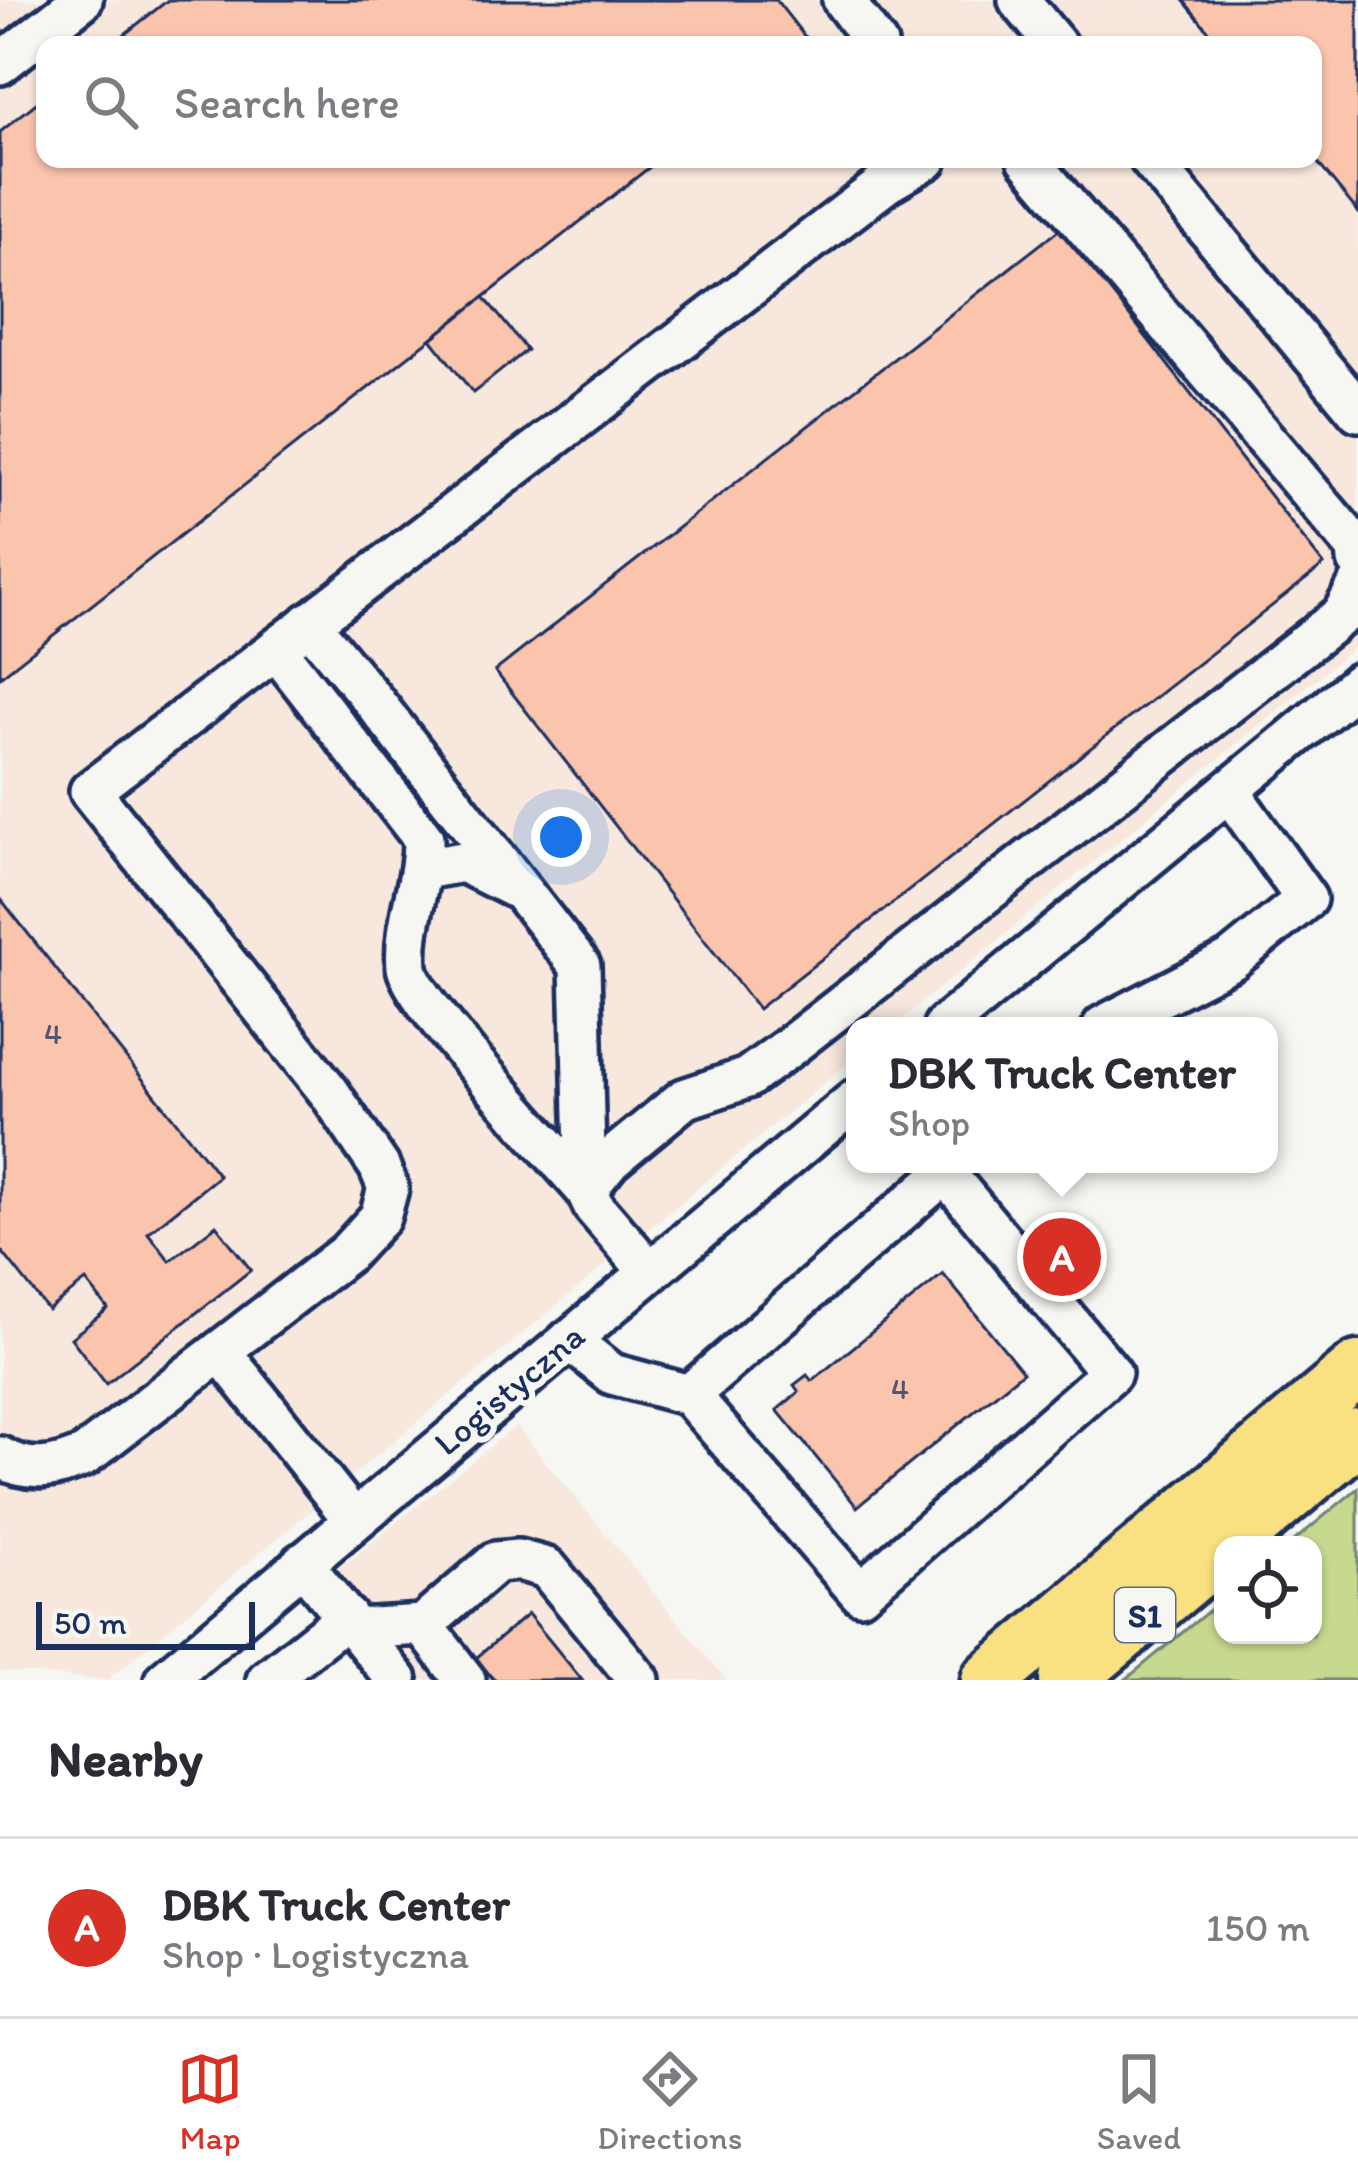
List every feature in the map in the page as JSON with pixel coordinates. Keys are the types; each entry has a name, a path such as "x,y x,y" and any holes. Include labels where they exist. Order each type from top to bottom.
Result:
{"highway":[{"name":"S1","path":"989,1680 1358,1370"},
{"name":"S1","path":"1239,1536 1358,1436"},
{"name":"S1","path":"1067,1680 1214,1557"}],"street":[{"path":"0,64 82,0"},
{"path":"843,0 870,36"},
{"path":"1019,0 1049,36"},
{"path":"0,1457 14,1466 55,1469 84,1456 347,1253 380,1217 388,1188 379,1166 329,1092 90,791 912,168"},
{"path":"1036,168 1357,548 1358,560"},
{"path":"1157,168 1358,411"},
{"path":"586,1190 610,1160 684,1099 747,1078 1324,630 1342,615 1358,586"},
{"path":"308,623 580,966 586,1190"},
{"path":"276,649 423,838 424,869 411,920 407,971 446,1029 586,1190 594,1207 648,1270"},
{"path":"955,1017 1358,684"},
{"path":"1121,1017 1232,960 1306,899 1228,791"},
{"path":"424,869 463,862 522,891"},
{"name":"Logistyczna","path":"165,1680 846,1107"},
{"path":"689,1395 942,1173"},
{"path":"569,1340 613,1374 689,1395 860,1593 1111,1373 952,1173"},
{"path":"220,1352 354,1520"},
{"path":"267,1680 351,1623 423,1625 496,1562 518,1560 547,1568 639,1680"},
{"path":"302,1563 397,1680"},
{"path":"423,1625 465,1680"}],"shaded area":[{"path":"0,0 1358,0 1358,644 904,1017 846,1017 846,1064 107,1680 0,1671"},
{"path":"516,1426 726,1680 417,1680 333,1574"}],"green space":[{"path":"1358,1488 1358,1680 1125,1680 1214,1606 1214,1644 1322,1644 1322,1536 1300,1536"}],"building":[{"path":"168,0 776,0 804,36 122,36"},
{"path":"1183,0 1358,0 1358,212 1322,168 1322,36 1213,36"},
{"path":"36,103 36,168 649,168 0,677 0,132"},
{"path":"1061,228 1324,565 758,1009 495,671"},
{"path":"484,297 527,350 473,393 431,339"},
{"path":"0,898 219,1176 148,1233 170,1261 216,1225 251,1270 106,1384 71,1338 108,1309 86,1281 48,1310 0,1249"},
{"path":"943,1274 1023,1372 857,1507 777,1410 799,1392 794,1385 807,1375 812,1381"},
{"path":"528,1614 582,1680 494,1680 476,1658"}],"place":[{"name":"DBK Truck Center","path":"1062,1257"}]}
